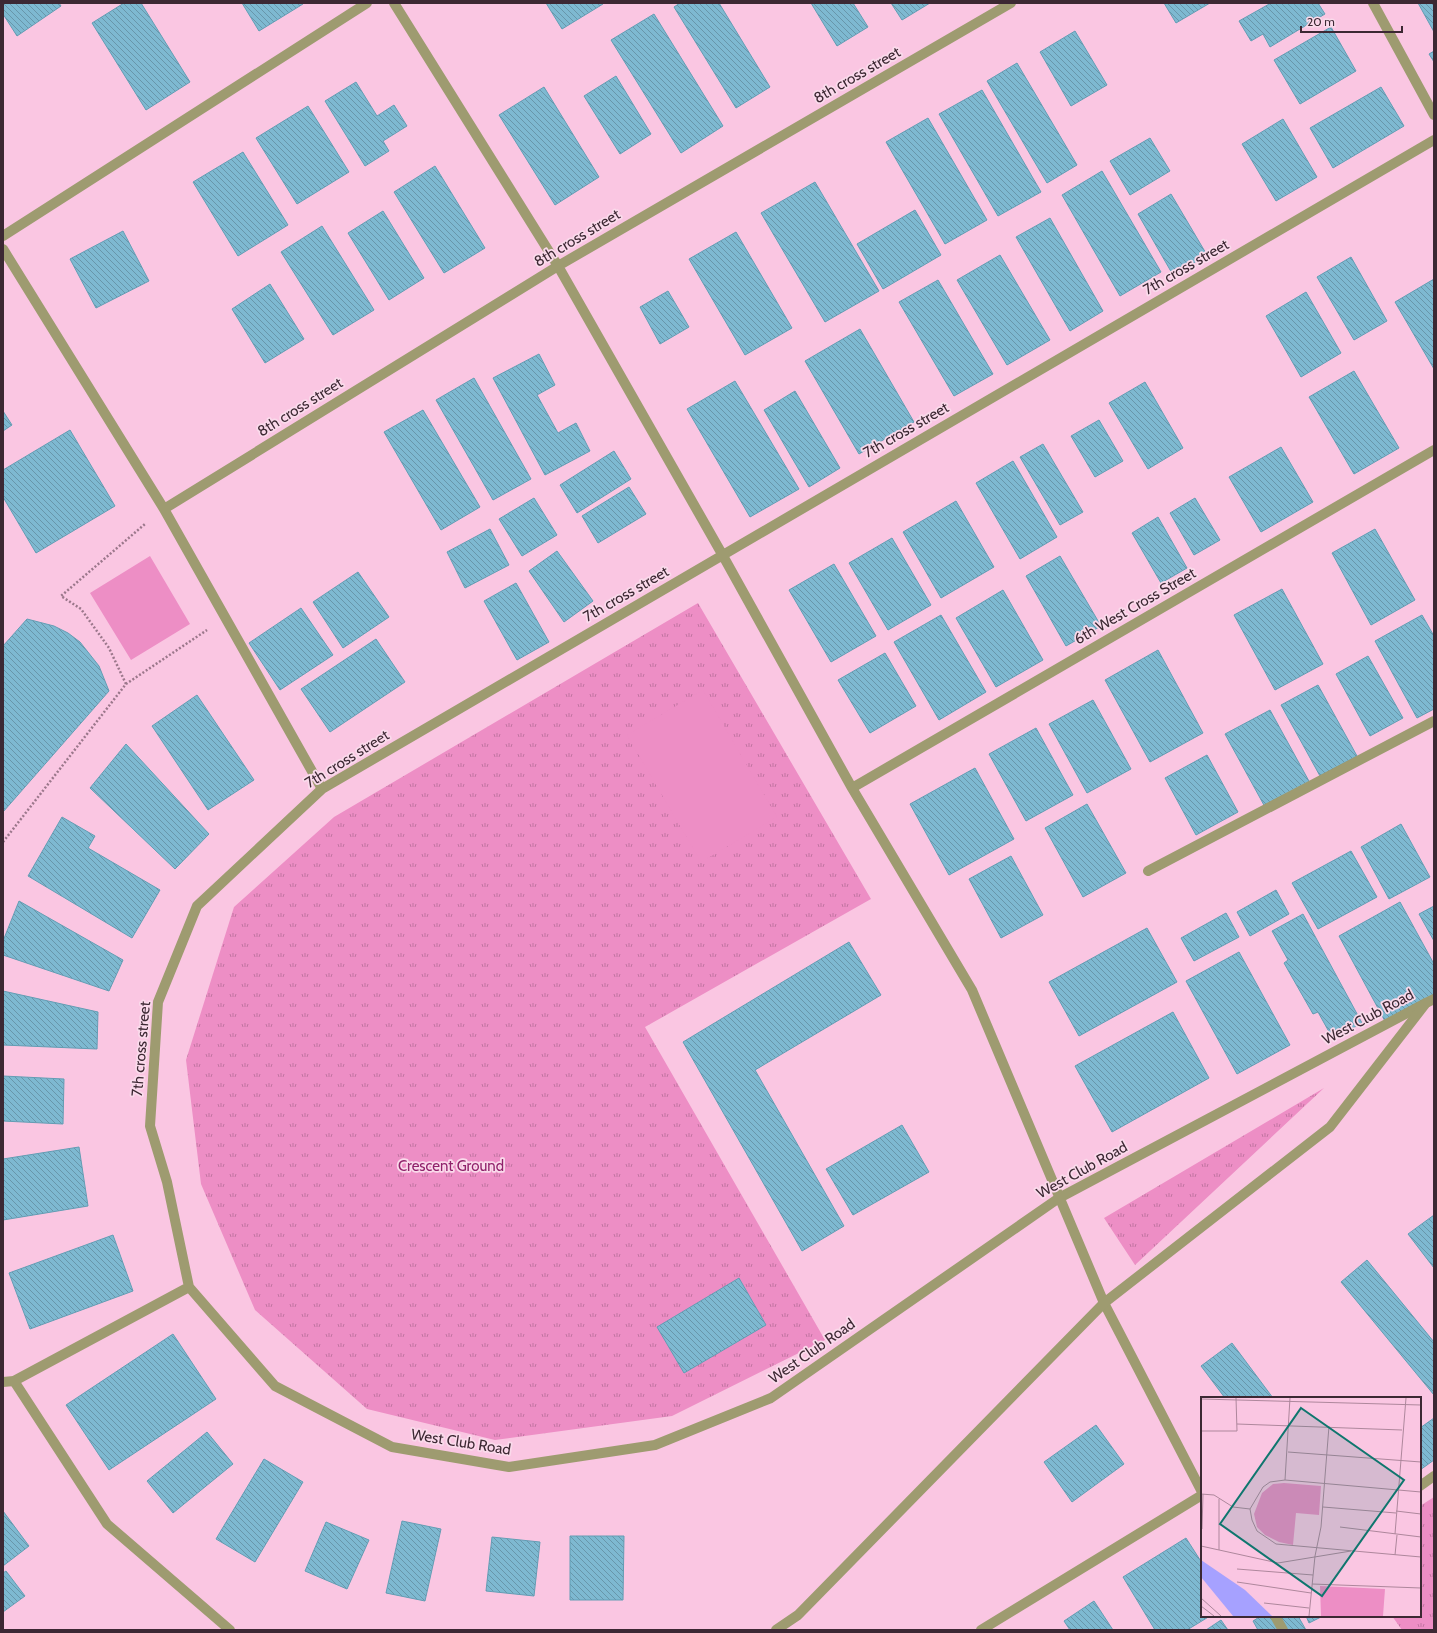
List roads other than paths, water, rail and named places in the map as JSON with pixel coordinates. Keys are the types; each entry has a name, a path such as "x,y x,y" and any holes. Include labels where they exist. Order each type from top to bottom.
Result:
{"street":[{"path":"3,236 367,3"},
{"path":"394,3 558,266 722,554 852,788 972,990 1104,1303 1201,1490"},
{"name":"8th cross street","path":"164,509 558,266 1011,3"},
{"path":"1373,3 1434,115"},
{"name":"7th cross street","path":"189,1287 167,1182 150,1126 158,1002 197,906 322,789 722,554 1434,140"},
{"path":"3,250 164,509 322,789"},
{"name":"6th West Cross Street","path":"852,788 1434,450"},
{"path":"1148,871 1434,721"},
{"path":"776,1630 798,1615 1104,1303 1330,1128 1430,1001"},
{"name":"West Club Road","path":"189,1287 275,1386 392,1447 510,1467 655,1445 771,1398 1059,1198 1430,1001"},
{"path":"3,1382 14,1381 189,1287"},
{"path":"14,1381 107,1524 230,1630"},
{"path":"1421,1485 1434,1476"},
{"path":"981,1630 1201,1496"},
{"path":"1276,1617 1283,1630"}],"park label":[{"name":"Crescent Ground","path":"451,1166"}]}
